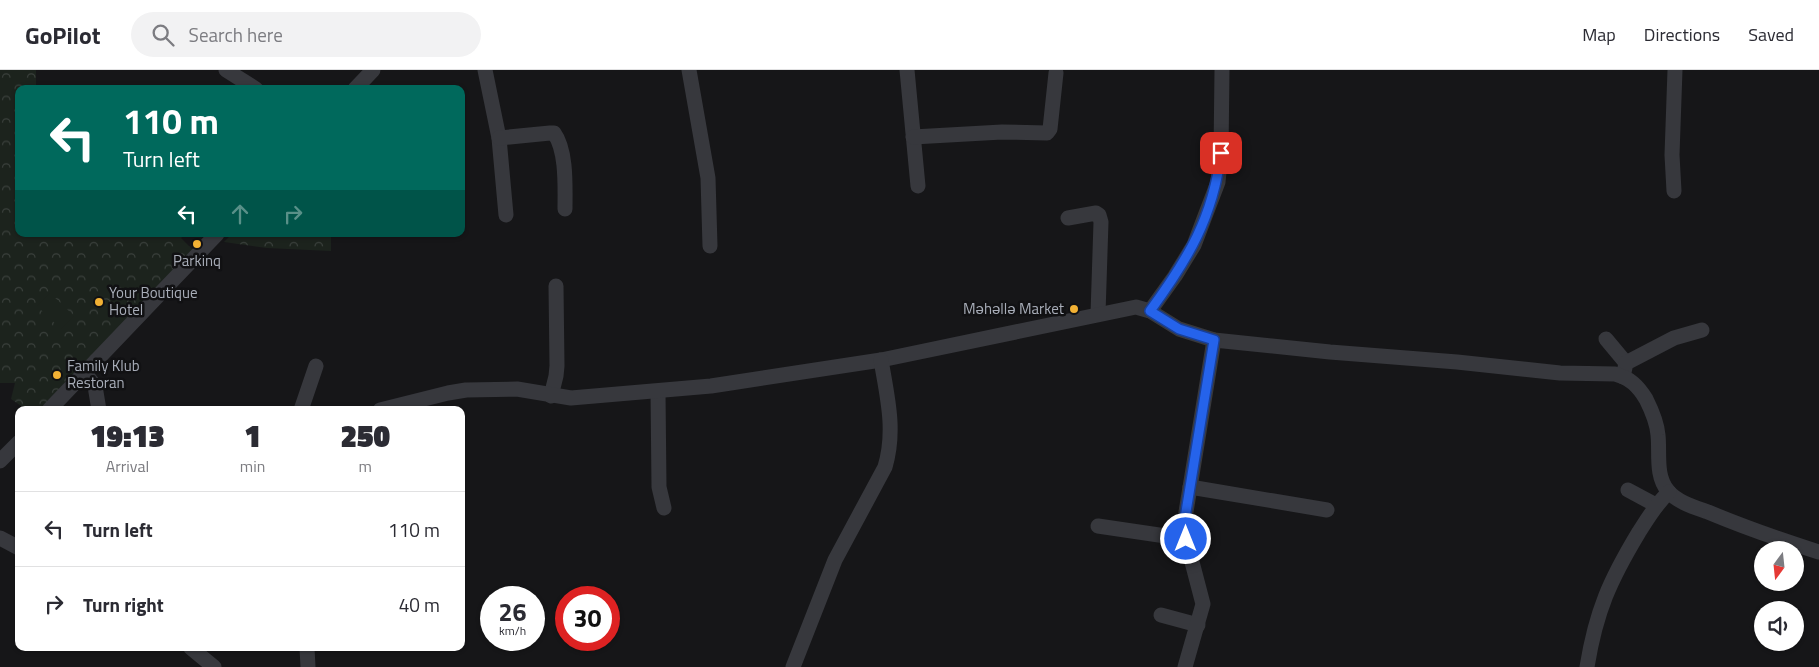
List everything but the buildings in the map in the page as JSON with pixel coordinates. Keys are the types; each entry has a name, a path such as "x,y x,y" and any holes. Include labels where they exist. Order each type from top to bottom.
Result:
{"street":[{"path":"226,70 250,85"},
{"path":"359,85 373,70"},
{"path":"485,70 499,138 506,215"},
{"path":"688,70 708,178 710,246"},
{"path":"907,70 918,186"},
{"path":"1150,311 1194,245 1218,182 1221,153 1222,70"},
{"path":"1674,191 1672,155 1675,70"},
{"path":"913,137 1002,132 1047,133 1050,128 1056,73"},
{"path":"499,138 550,132 554,134 558,139 561,150 565,180 565,209"},
{"path":"1068,218 1096,212 1099,215 1101,222 1098,314"},
{"path":"53,406 214,237"},
{"path":"551,396 557,366 556,286"},
{"path":"397,406 466,390 517,389 551,396 586,398 711,386 881,360 1136,307 1150,311 1179,329 1214,340 1560,373 1614,374 1625,370 1674,338 1702,330"},
{"path":"1606,339 1625,370 1641,391 1654,417 1658,435 1661,477 1663,485 1669,492 1676,498 1725,519 1819,552"},
{"path":"1185,667 1203,604 1186,539 1185,518 1214,340"},
{"path":"793,667 835,560 885,467 890,451 889,410 881,360"},
{"path":"302,406 316,366"},
{"path":"85,373 95,386 98,406"},
{"path":"658,392 659,488 664,508"},
{"path":"0,462 15,446"},
{"path":"1190,486 1327,510"},
{"path":"1628,490 1656,504"},
{"path":"1587,667 1593,634 1606,592 1618,566 1656,504 1669,492"},
{"path":"1098,526 1186,539"},
{"path":"0,538 15,546"},
{"path":"1161,615 1198,625"},
{"path":"195,651 214,667"},
{"path":"306,651 308,667"}],"green space":[{"path":"0,70 36,70 36,85 15,85 15,237 182,237 193,250 43,406 21,406 11,399 15,383 0,383"},
{"path":"229,237 331,237 331,251 267,248 224,242"},
{"path":"50,293 74,316 61,329 37,306"}],"place":[{"name":"Parkinq","path":"197,244"},
{"name":"Your Boutique Hotel","path":"99,302"},
{"name":"Məhəllə Market","path":"1074,309"},
{"name":"Family Klub Restoran","path":"57,375"}],"route":[{"path":"1186,539 1185,518 1214,340 1179,329 1166,323 1150,311 1194,245 1218,182 1221,153"}]}
